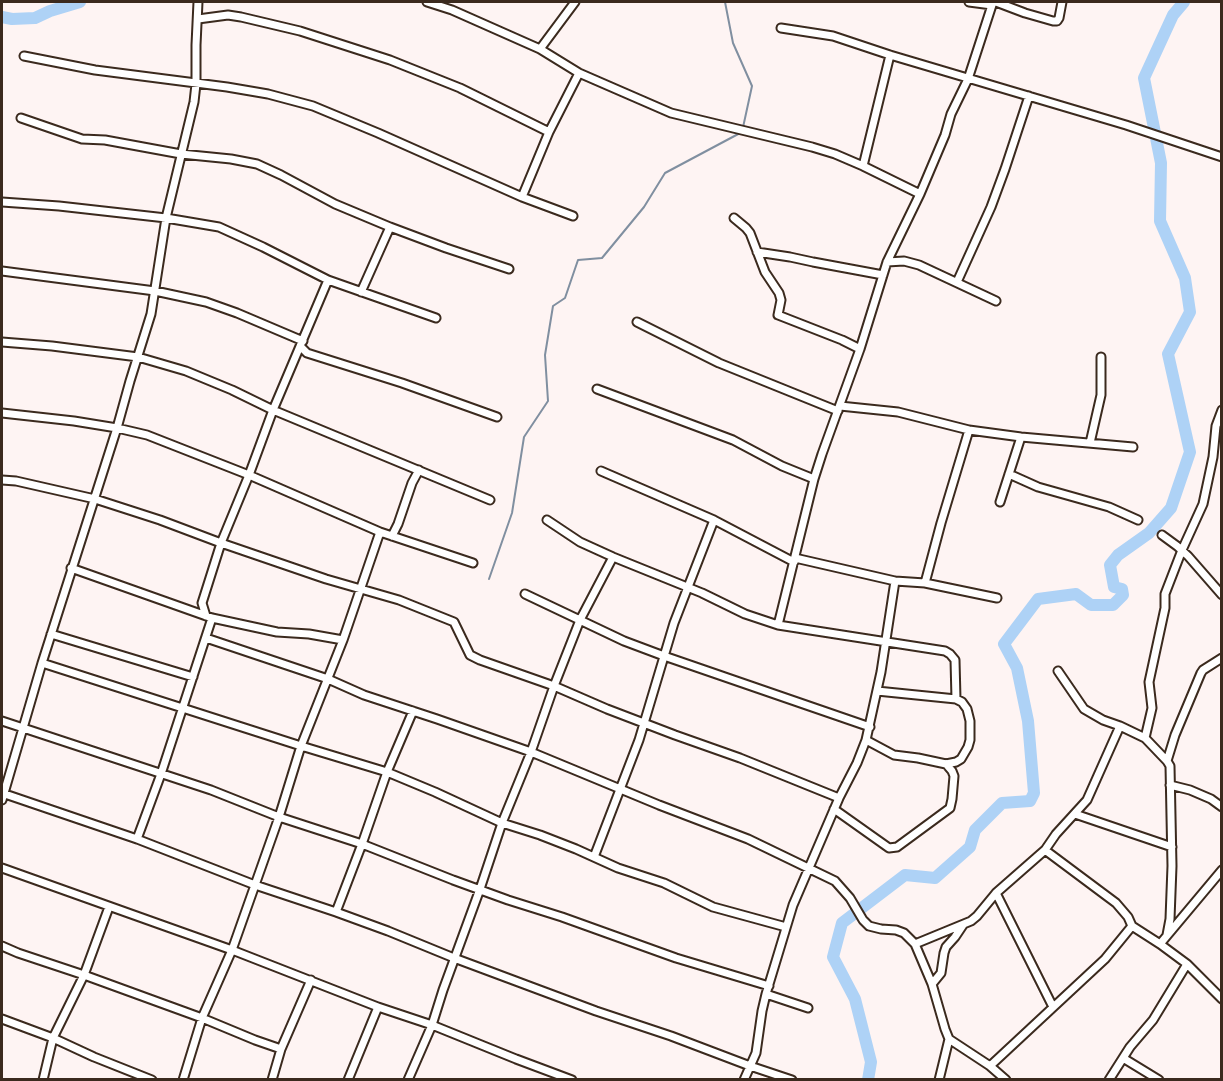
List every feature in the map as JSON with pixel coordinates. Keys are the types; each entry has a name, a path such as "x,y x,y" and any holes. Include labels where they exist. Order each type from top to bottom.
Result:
{"street":[{"path":"198,2 196,84 191,118 166,218 151,315 2,795 137,838 255,885 336,912 454,958 792,1080"},
{"path":"427,2 452,10 540,49 579,73 671,113 835,154 920,194"},
{"path":"540,49 575,2"},
{"path":"969,2 994,3 1053,21 1059,18 1062,2"},
{"path":"778,625 814,479 860,349 887,262 945,135 951,114 968,79 994,3"},
{"path":"198,19 228,15 300,31 390,60 460,88 549,132"},
{"path":"781,28 833,36 890,56 1029,96 1221,157"},
{"path":"24,56 95,70 268,94 313,106 522,197 573,216"},
{"path":"863,166 890,56"},
{"path":"522,197 549,132 579,73"},
{"path":"957,282 991,207 1029,96"},
{"path":"21,118 82,139 105,140 181,154 257,164 335,204 390,227 509,269"},
{"path":"2,202 166,218 219,227 328,280 436,318"},
{"path":"734,218 750,233 765,272 781,297 778,315 860,349"},
{"path":"361,292 390,227"},
{"path":"757,252 883,275"},
{"path":"887,262 911,262 996,301"},
{"path":"2,271 155,291 206,302 237,313 302,344 307,353"},
{"path":"189,610 202,603 221,543 273,410 328,280"},
{"path":"637,322 719,363 839,408 898,412 969,430 1021,437 1133,447"},
{"path":"2,342 138,357 186,371 273,410 490,500"},
{"path":"297,356 307,353 402,383 497,417"},
{"path":"1090,443 1101,395 1101,357"},
{"path":"597,388 733,440 782,466 814,479"},
{"path":"1145,738 1152,708 1149,682 1165,608 1164,594 1203,504 1213,457 1216,426 1221,410"},
{"path":"2,413 63,419 147,435 249,475 380,532 473,563"},
{"path":"925,583 969,430"},
{"path":"1000,502 1021,437"},
{"path":"1213,457 1221,458"},
{"path":"392,536 418,470"},
{"path":"601,471 714,520 794,560 997,598"},
{"path":"1009,474 1038,487 1109,507 1138,520"},
{"path":"2,480 95,499 326,579 399,600 454,622 470,655 480,660 839,798"},
{"path":"547,520 580,542 702,593 745,614 778,625 945,651 955,660 956,699"},
{"path":"594,857 639,740 687,588 714,520"},
{"path":"183,1080 202,1018 232,950 279,817 301,746 343,640 380,532"},
{"path":"1162,535 1182,550 1221,595"},
{"path":"408,1080 432,1025 502,823 580,620 613,557"},
{"path":"71,567 209,617 277,632 309,634 343,640"},
{"path":"744,1080 756,1053 766,994 793,905 870,727 895,580"},
{"path":"525,594 624,641 870,727"},
{"path":"137,838 161,774 206,638 209,617 202,603"},
{"path":"51,634 193,677"},
{"path":"206,638 531,752 748,839 835,881 869,926 904,933 915,944 932,984 948,1039 939,1080"},
{"path":"1167,761 1175,735 1201,673 1221,658"},
{"path":"42,663 387,772 502,823 540,835 618,868 664,883 712,907 786,927"},
{"path":"1058,671 1084,709 1145,738 1164,755 1170,766 1172,898 1167,935"},
{"path":"866,740 894,755 946,764 961,759 970,740 969,715 962,702 956,699 877,691"},
{"path":"336,912 387,772 413,711"},
{"path":"2,721 211,790 279,817 362,844 508,900 676,958 769,986"},
{"path":"915,944 963,925 977,916 996,894 1045,850 1056,834 1088,800 1120,726"},
{"path":"834,809 889,848 897,847 950,808 954,776 946,764"},
{"path":"1170,785 1211,799 1221,807"},
{"path":"1075,814 1172,847"},
{"path":"1045,850 1116,903 1128,917 1132,926 1187,964 1221,999"},
{"path":"2,868 232,950 572,1080"},
{"path":"1160,944 1221,870"},
{"path":"996,894 1053,1007"},
{"path":"43,1080 53,1038 84,975 109,907"},
{"path":"932,984 941,973 946,947 963,925"},
{"path":"990,1066 1105,959 1132,926"},
{"path":"2,946 281,1049"},
{"path":"1108,1080 1130,1047 1153,1020 1187,964"},
{"path":"272,1080 281,1049 311,980"},
{"path":"766,994 808,1008"},
{"path":"348,1080 378,1007"},
{"path":"2,1019 152,1080"},
{"path":"948,1039 990,1066 1006,1080"},
{"path":"1123,1058 1159,1080"}],"waterway":[{"path":"2,17 35,18 80,2"},
{"path":"489,579 512,513 524,437 548,401 545,355 553,306 565,298 578,260 602,258 644,207 665,173 742,132 752,86 733,43 725,2"},
{"path":"868,1080 871,1062 855,999 833,957 842,923 905,875 935,878 970,847 975,830 1002,803 1030,801 1034,793 1028,721 1017,668 1004,644 1038,599 1076,594 1091,605 1113,605 1123,595 1122,589 1114,587 1110,565 1118,555 1149,533 1171,508 1190,452 1168,354 1190,312 1185,278 1160,221 1161,163 1144,78 1173,15 1184,2"}]}
